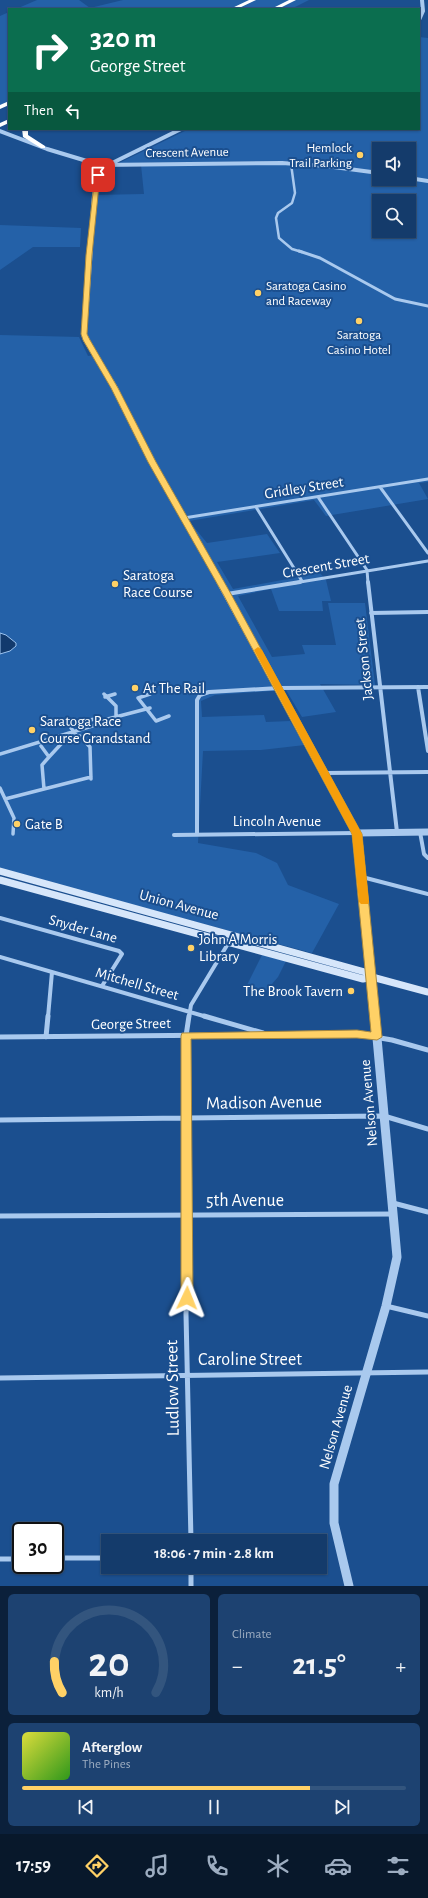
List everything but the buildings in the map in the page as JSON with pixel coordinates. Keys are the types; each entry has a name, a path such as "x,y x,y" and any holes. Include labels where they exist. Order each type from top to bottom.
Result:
{"highway":[{"path":"235,8 253,0"},
{"path":"276,8 293,0"},
{"path":"26,130 25,136 43,147"}],"main road":[{"name":"Union Avenue","path":"0,871 365,972 372,977 428,992"},
{"name":"Union Avenue","path":"0,880 363,979 372,977"}],"street":[{"path":"420,18 423,11 422,0"},
{"name":"Nelson Avenue","path":"179,130 99,171 95,184 84,334 96,358 115,388 152,462 279,688 357,834 398,1257 386,1306 334,1484 332,1502 333,1518 349,1586"},
{"name":"Crescent Avenue","path":"0,131 43,147 97,164 291,164 372,172"},
{"path":"291,164 295,193 292,203 278,213 276,218 279,238 292,249 320,258 395,299 428,306"},
{"path":"416,179 428,181"},
{"name":"Gridley Street","path":"184,518 428,479"},
{"path":"380,487 428,553"},
{"name":"Jackson Street","path":"318,497 367,570 379,688 398,832"},
{"path":"256,507 302,581"},
{"name":"Crescent Street","path":"227,594 428,561"},
{"path":"371,613 428,612"},
{"path":"197,834 196,752 198,697 208,692 279,688 428,688"},
{"path":"418,688 428,751"},
{"path":"115,694 105,696 116,706 116,716"},
{"path":"150,694 138,698 148,708 156,721 169,716"},
{"path":"0,754 72,729 102,722 116,716 148,708"},
{"path":"85,721 95,719 104,720"},
{"path":"5,799 91,778 90,747 80,736 77,736 72,729"},
{"path":"44,789 42,765 72,729"},
{"path":"76,742 77,736"},
{"path":"41,746 49,756"},
{"path":"325,773 428,772"},
{"path":"0,788 14,818 13,834"},
{"path":"420,832 424,854 428,858"},
{"name":"Lincoln Avenue","path":"174,835 428,832"},
{"path":"362,877 428,894"},
{"name":"Snyder Lane","path":"0,918 119,951 122,954 102,986"},
{"name":"Ludlow Street","path":"191,1534 186,1314 188,1215 186,1036 189,1012 195,997 234,935"},
{"name":"Mitchell Street","path":"0,957 268,1035"},
{"path":"46,1036 52,972"},
{"name":"George Street","path":"0,1037 357,1034 377,1037 428,1050"},
{"name":"Madison Avenue","path":"0,1120 384,1116 428,1129"},
{"path":"393,1203 428,1212"},
{"name":"5th Avenue","path":"0,1216 394,1214"},
{"path":"386,1306 428,1316"},
{"name":"Caroline Street","path":"0,1378 188,1374 428,1372"},
{"path":"64,1558 101,1558"},
{"path":"0,1559 12,1559"},
{"path":"191,1574 191,1586"}],"shaded area":[{"path":"37,0 79,0 90,8 18,8"},
{"path":"123,0 309,0 293,8 90,8"},
{"path":"8,12 8,107 0,105 0,16"},
{"name":"Saratoga Race Course","path":"420,37 428,38 428,482 419,483 428,499 326,516 314,500 189,521 207,543 267,534 280,553 217,562 233,589 320,573 326,580 331,601 322,601 323,611 279,611 271,589 238,596 272,657 305,654 302,645 336,645 328,603 365,603 375,685 320,684 336,712 302,717 286,690 215,695 201,701 202,717 264,715 266,722 290,721 305,745 261,750 203,751 198,843 256,853 277,863 288,885 339,904 312,953 0,869 0,335 79,337 88,356 96,355 84,334 94,195 144,194 141,165 305,164 346,168 303,161 119,163 187,130 420,130"},
{"path":"0,225 81,228 80,247 33,247 0,270"},
{"path":"0,633 6,635 16,643 16,646 10,651 0,654"},
{"path":"262,955 286,961 278,977 266,991 247,985"}],"slow traffic":[{"path":"258,650 357,834 364,902"}],"place":[{"name":"Hemlock Trail Parking","path":"360,155"},
{"name":"Saratoga Casino and Raceway","path":"258,293"},
{"name":"Saratoga Casino Hotel","path":"359,321"},
{"name":"Saratoga Race Course","path":"115,584"},
{"name":"At The Rail","path":"135,688"},
{"name":"Saratoga Race Course Grandstand","path":"32,730"},
{"name":"Gate B","path":"17,824"},
{"name":"John A Morris Library","path":"191,948"},
{"name":"The Brook Tavern","path":"351,991"}],"route":[{"path":"98,175 95,184 91,221 84,334 96,358 115,388 152,462 227,594 357,834 377,1037 357,1034 186,1036 187,1298"}]}
